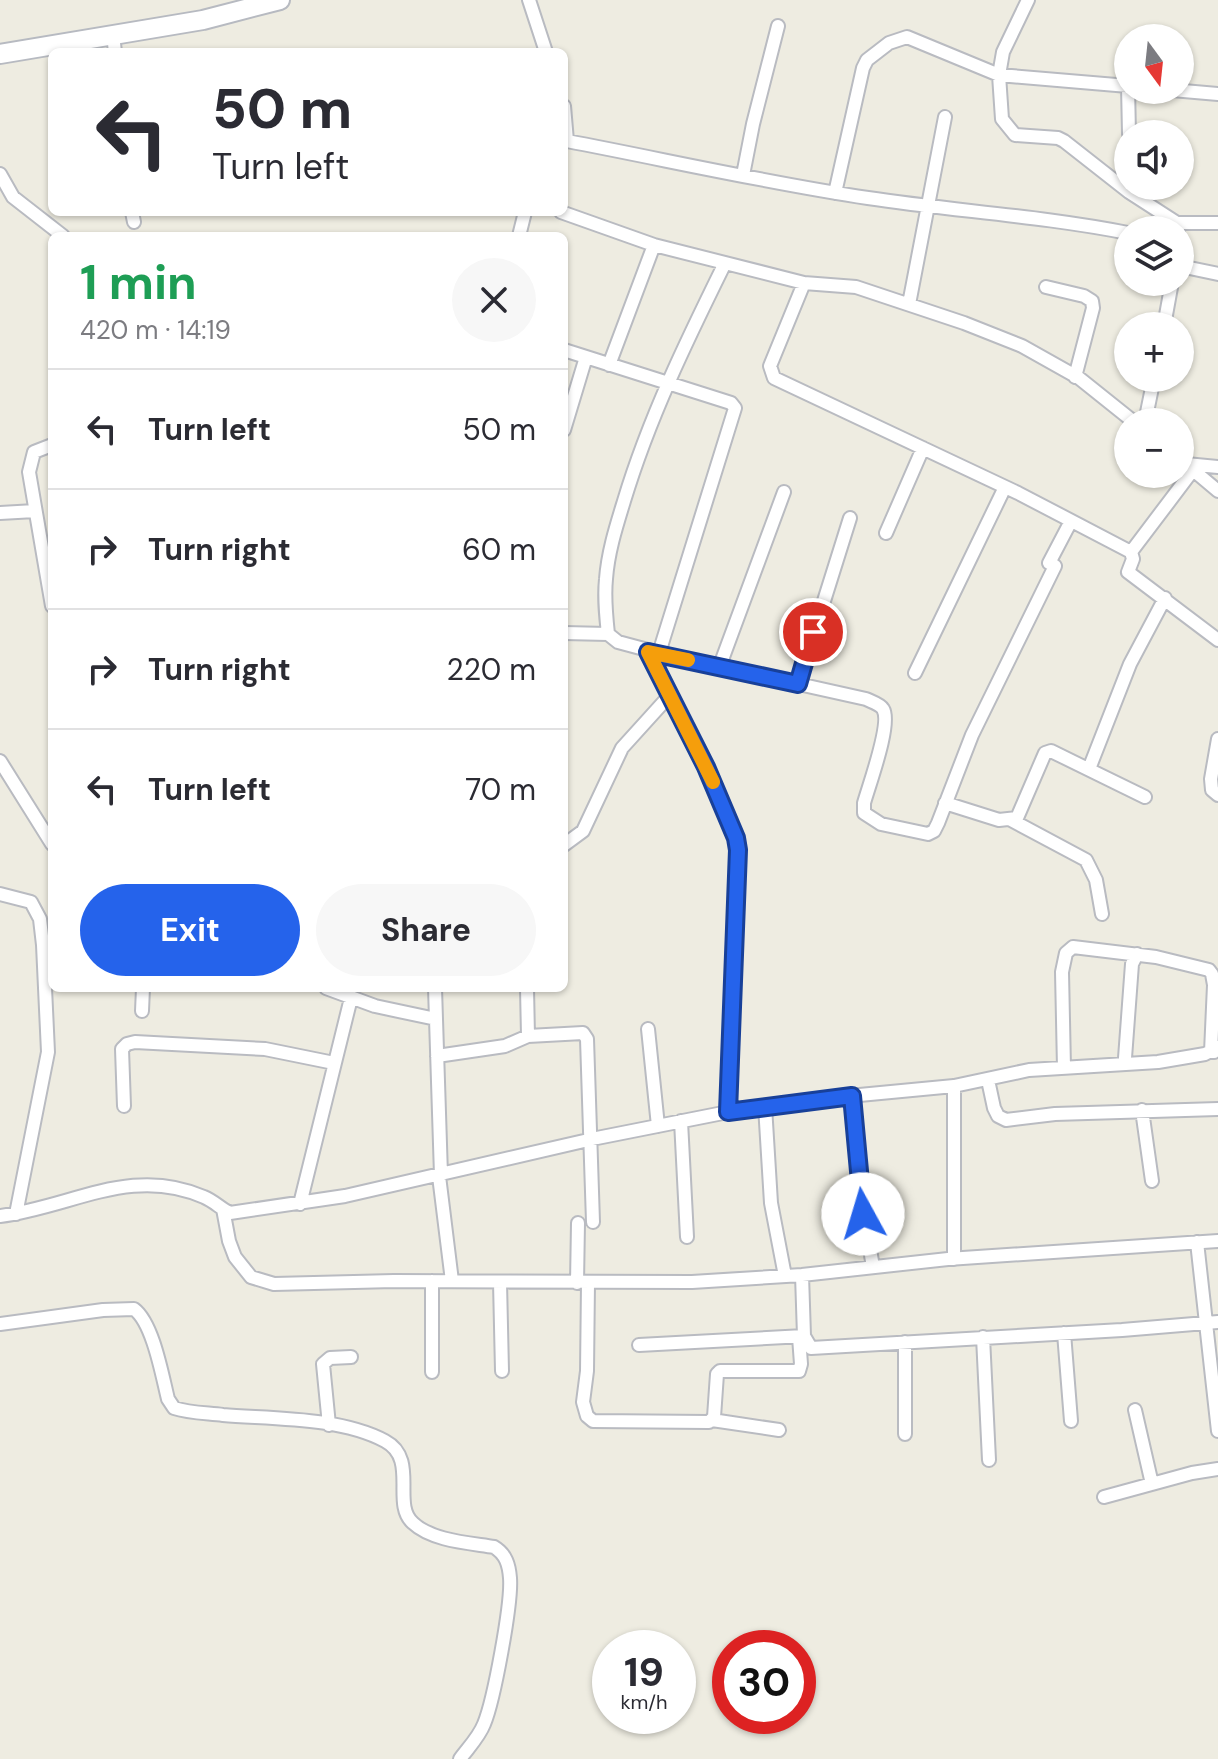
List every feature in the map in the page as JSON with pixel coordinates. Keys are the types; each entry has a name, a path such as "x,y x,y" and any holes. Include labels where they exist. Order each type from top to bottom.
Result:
{"main road":[{"path":"62,48 114,43 280,0"},
{"path":"0,54 48,49"}],"street":[{"path":"529,0 545,48"},
{"path":"1028,0 1003,52 999,75 1002,119 1015,135 1064,141 1114,178"},
{"path":"743,175 778,26"},
{"path":"835,193 863,68 867,60 897,39 913,39 999,75 1114,85"},
{"path":"1194,92 1218,94"},
{"path":"909,304 945,117"},
{"path":"568,143 835,193 1114,230"},
{"path":"0,174 13,197 58,232"},
{"path":"1144,200 1165,216"},
{"path":"568,214 654,245 804,283 856,287 909,304 1022,346 1075,377 1116,408"},
{"path":"1194,225 1218,223"},
{"path":"609,365 654,245"},
{"path":"608,634 606,579 612,540 643,444 725,263"},
{"path":"1194,269 1218,274"},
{"path":"804,283 770,366 774,378 1005,487 1131,552 1133,559 1128,572 1218,640"},
{"path":"1046,287 1084,296 1092,301 1093,308 1075,377"},
{"path":"568,351 731,403 735,408 654,652 670,695 731,825 738,850 728,1112"},
{"path":"568,417 586,357"},
{"path":"48,447 34,452 30,463 48,584"},
{"path":"886,533 923,448"},
{"path":"1194,465 1218,467"},
{"path":"1194,471 1218,491"},
{"path":"915,673 1005,487"},
{"path":"1131,552 1171,488"},
{"path":"719,668 784,492"},
{"path":"0,513 35,511"},
{"path":"798,684 850,518"},
{"path":"568,633 608,634 618,642 654,652 866,699 881,706 885,712 883,735 864,813 881,824 928,834 934,831 972,735 1071,521"},
{"path":"1089,769 1130,664 1165,598"},
{"path":"568,842 583,831 622,748 670,695"},
{"path":"1218,739 1211,779 1212,790 1218,795"},
{"path":"945,803 999,820 1011,820 1021,815 1045,753 1051,751 1145,797"},
{"path":"0,761 48,838"},
{"path":"1011,820 1086,860 1096,880 1102,914"},
{"path":"0,894 31,902 46,919 48,1052 16,1214"},
{"path":"0,1216 136,1184 189,1191 207,1198 226,1213 234,1213 300,1204 440,1176 728,1112 954,1086 1029,1070 1064,1068 1158,1062 1216,1051 1213,970 1137,954 1081,947 1068,949 1062,972 1064,1068"},
{"path":"1125,1058 1132,964 1137,954"},
{"path":"142,1011 143,992"},
{"path":"336,992 436,1019"},
{"path":"435,992 440,1176 452,1281"},
{"path":"527,992 528,1036"},
{"path":"300,1204 351,998"},
{"path":"648,1029 658,1126"},
{"path":"437,1056 505,1046 528,1036 583,1033 587,1039 593,1222"},
{"path":"124,1106 122,1049 135,1042 265,1049 334,1063"},
{"path":"988,1080 994,1108 998,1116 1006,1120 1055,1114 1218,1109"},
{"path":"954,1086 954,1259"},
{"path":"852,1096 860,1191 873,1267"},
{"path":"765,1106 771,1203 785,1276"},
{"path":"1142,1110 1152,1181"},
{"path":"681,1121 687,1237"},
{"path":"223,1209 235,1257 251,1277 262,1282 692,1282 802,1275 954,1259 1218,1241"},
{"path":"578,1223 587,1371 583,1402 590,1419 602,1423 700,1423 712,1420 779,1430"},
{"path":"1197,1242 1218,1431"},
{"path":"712,1420 720,1371 799,1371 802,1275"},
{"path":"432,1281 432,1372"},
{"path":"500,1282 502,1371"},
{"path":"0,1324 103,1310 134,1309 148,1330 168,1399 174,1408 329,1425 368,1433 391,1444 404,1469 405,1511 416,1526 428,1533 494,1547 505,1556 511,1580 488,1714 478,1736 460,1759"},
{"path":"802,1337 811,1348 1218,1322"},
{"path":"1064,1333 1071,1421"},
{"path":"639,1345 802,1337"},
{"path":"983,1337 989,1460"},
{"path":"905,1342 905,1434"},
{"path":"329,1425 323,1364 330,1358 351,1357"},
{"path":"1135,1410 1152,1484"},
{"path":"1104,1497 1218,1469"}],"slow traffic":[{"path":"688,660 648,652 713,782"}],"route":[{"path":"813,632 798,684 648,652 706,767 736,838 738,858 728,1112 852,1096 863,1214"}]}
